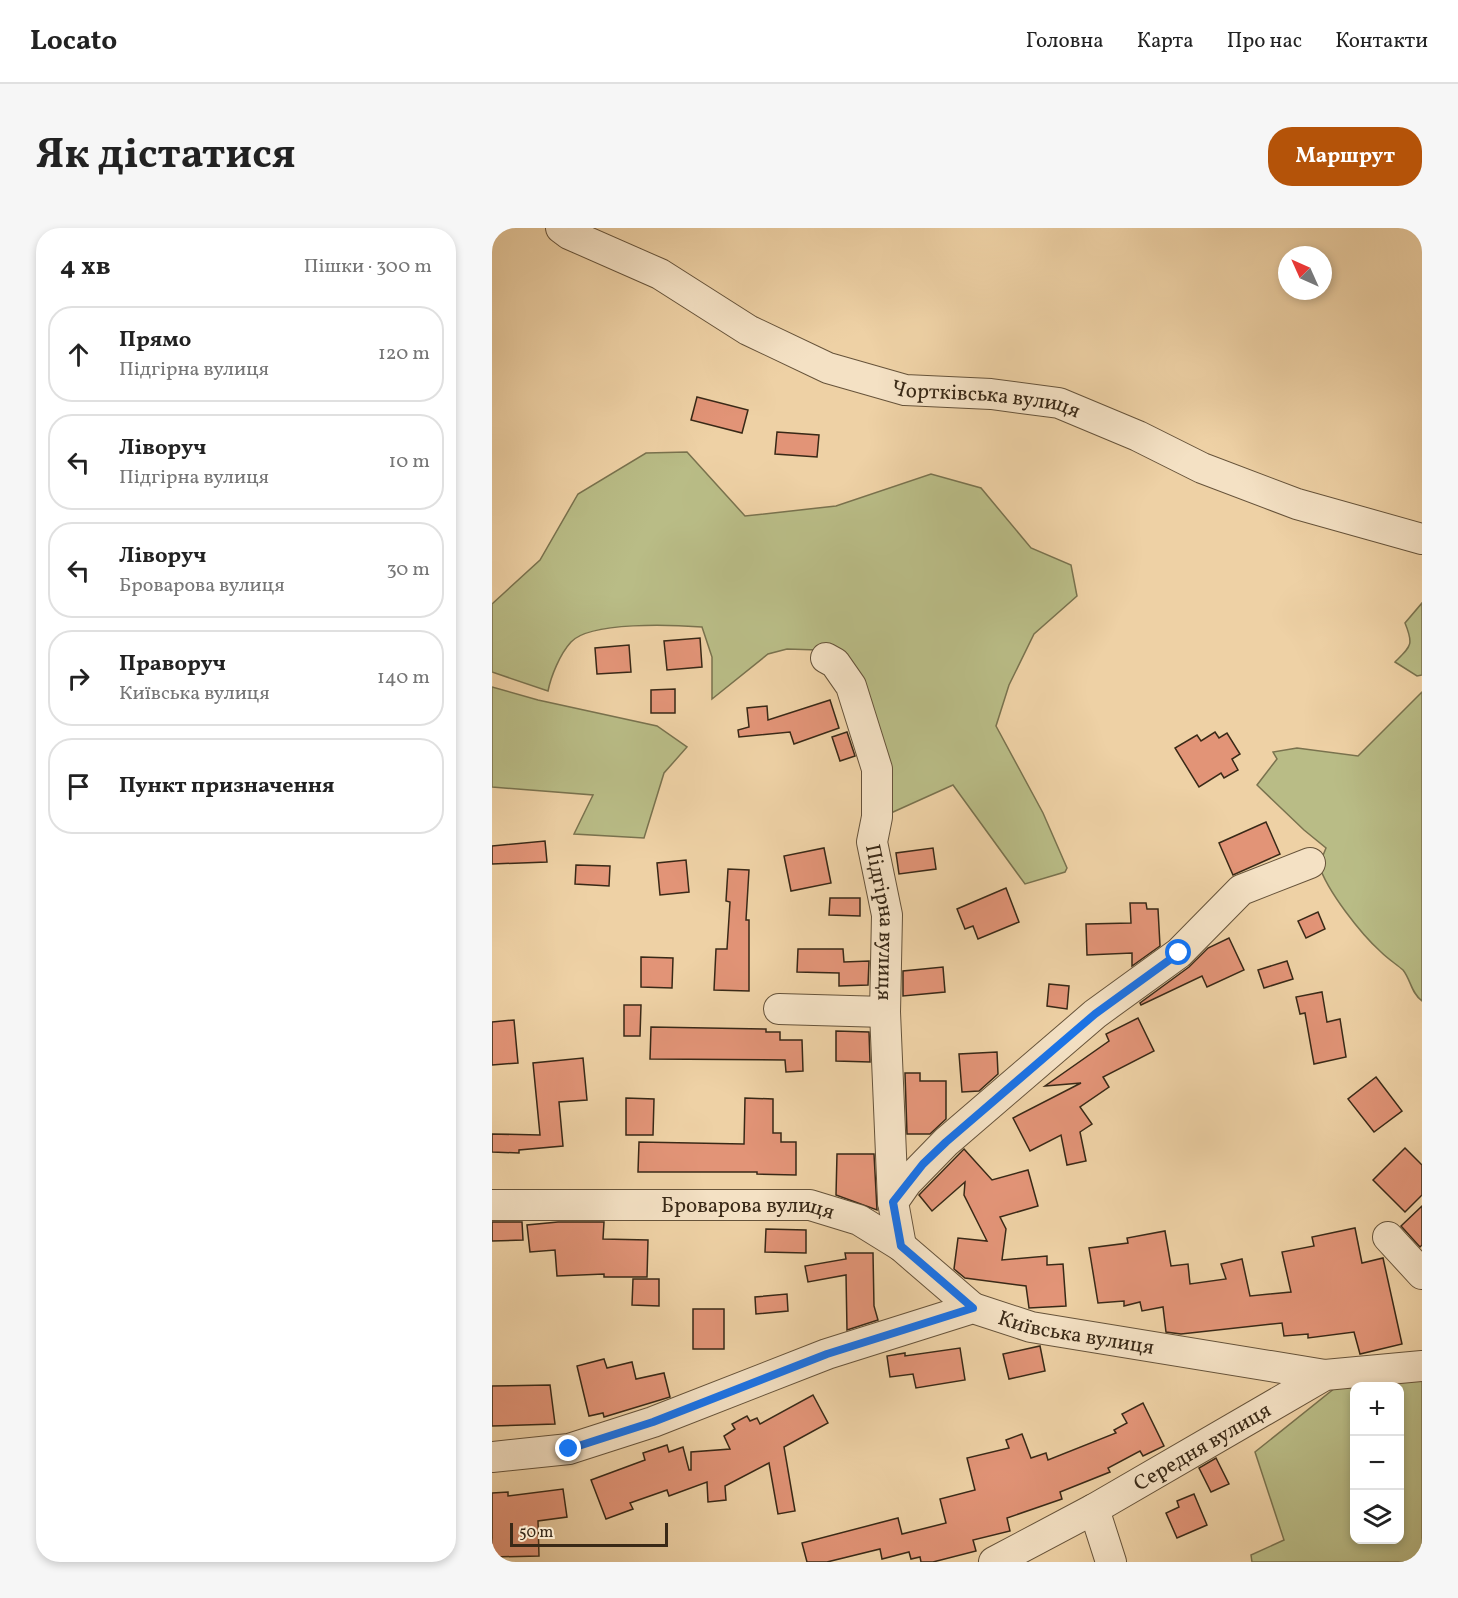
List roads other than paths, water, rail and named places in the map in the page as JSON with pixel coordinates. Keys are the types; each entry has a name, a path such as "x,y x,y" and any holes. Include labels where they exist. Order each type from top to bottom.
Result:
{"street":[{"name":"Чортківська вулиця","path":"561,228 568,234 660,274 748,330 828,368 905,390 991,393 1059,404 1138,436 1202,468 1297,504 1422,539"},
{"name":"Підгірна вулиця","path":"826,658 835,663 851,686 876,763 877,817 872,842 887,915 885,1012 893,1202 901,1246"},
{"path":"893,1202 915,1173 946,1142 1095,1014 1179,953 1241,890 1310,863"},
{"path":"779,1009 885,1012"},
{"name":"Броварова вулиця","path":"492,1205 810,1205 859,1220 901,1246 973,1308"},
{"path":"1388,1237 1422,1274"},
{"name":"Київська вулиця","path":"492,1456 569,1449 653,1422 827,1354 973,1308 1031,1327 1325,1375"},
{"name":"Середня вулиця","path":"994,1562 1094,1509 1325,1375 1422,1366"},
{"path":"1094,1509 1111,1562"}]}
